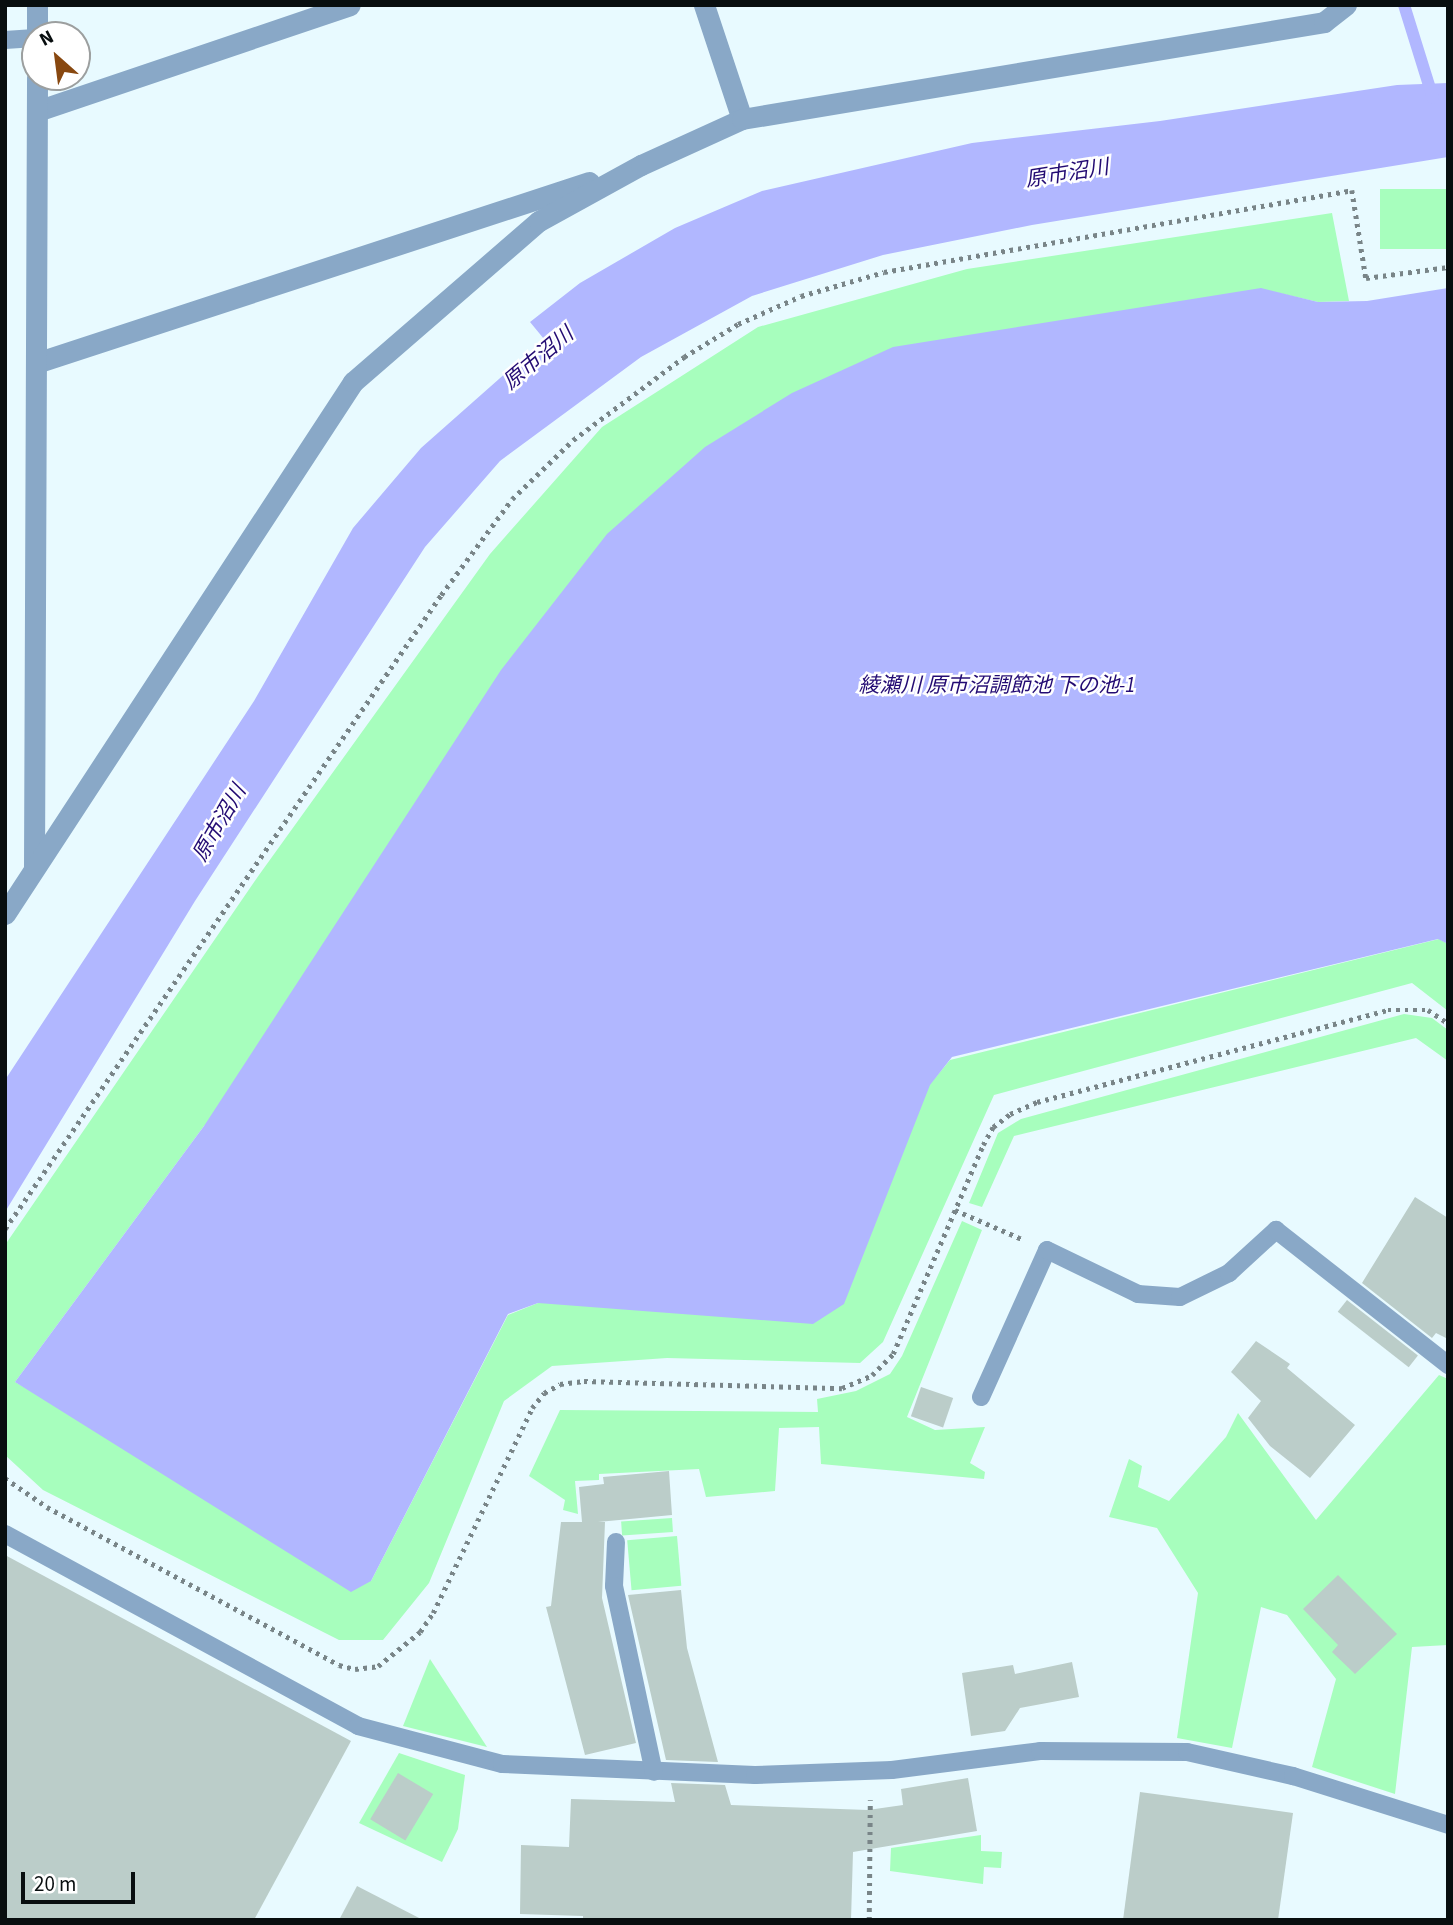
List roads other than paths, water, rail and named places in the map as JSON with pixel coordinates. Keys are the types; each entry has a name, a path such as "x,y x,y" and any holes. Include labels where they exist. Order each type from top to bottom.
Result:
{"street":[{"path":"37,111 350,5"},
{"path":"704,5 742,119"},
{"path":"5,914 353,382 539,221 641,165 742,119 1324,22 1346,5"},
{"path":"34,867 37,91"},
{"path":"36,363 641,165"}],"lane":[{"path":"981,1397 1048,1250 1138,1294 1180,1297 1229,1273 1276,1230 1448,1365"},
{"path":"5,1534 358,1726 502,1764 654,1772 870,1771 1040,1751 1187,1752 1293,1776 1448,1825"},
{"path":"616,1542 614,1586 654,1772"}],"water":[{"name":"原市沼川","path":"1448,83 1448,157 1032,225 883,255 752,296 641,357 500,461 425,547 195,901 5,1212 5,1080 254,701 353,528 421,448 544,339 530,322 580,283 675,228 762,191 972,143 1160,121 1397,85"},
{"name":"綾瀬川 原市沼調節池 下の池-1","path":"1261,288 1318,302 1367,301 1448,288 1448,944 1438,939 952,1057 930,1085 844,1304 813,1324 538,1303 508,1314 371,1581 351,1592 15,1382 204,1126 501,670 607,534 705,447 792,393 893,347"}],"waterway":[{"path":"1404,5 1433,98"}]}
